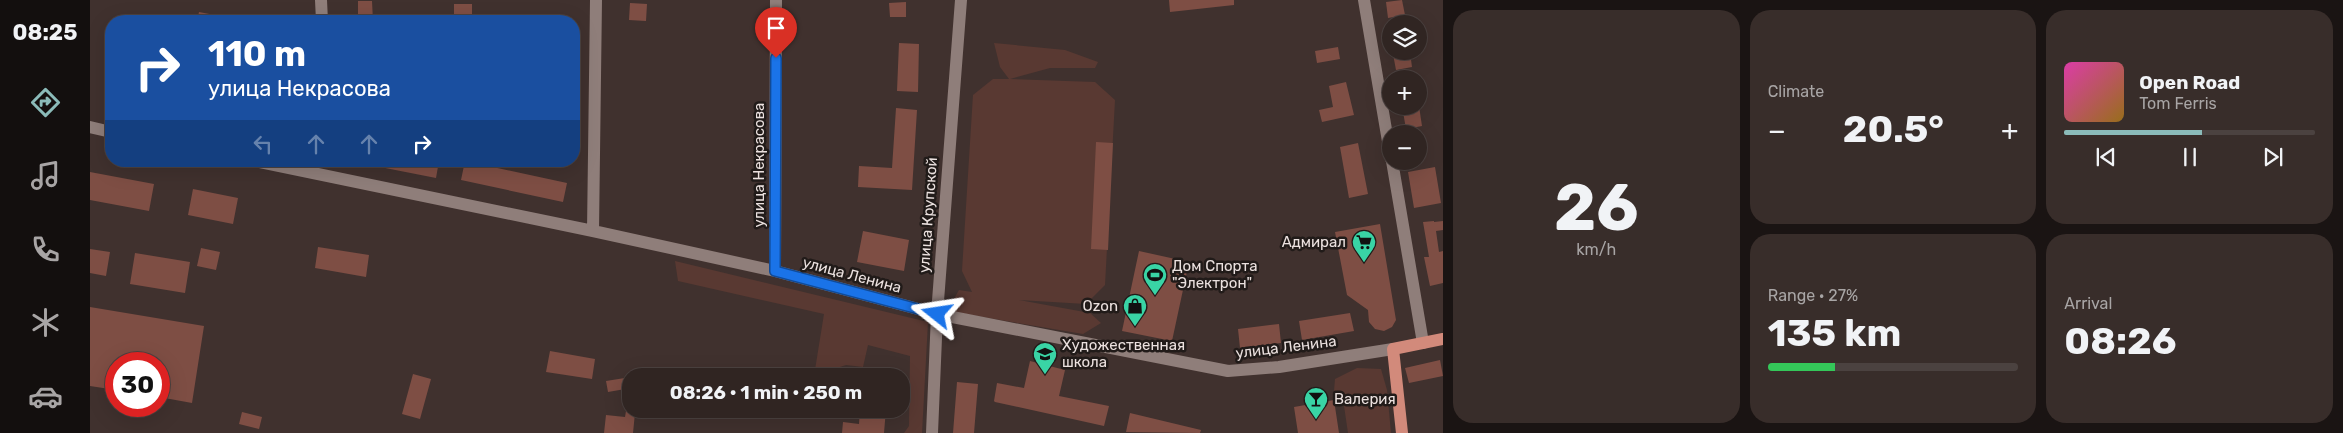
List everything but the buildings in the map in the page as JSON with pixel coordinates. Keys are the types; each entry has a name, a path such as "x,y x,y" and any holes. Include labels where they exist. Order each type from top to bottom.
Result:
{"main road":[{"name":"улица Ленина","path":"1393,349 1443,339"},
{"path":"1393,349 1402,433"}],"street":[{"path":"321,0 322,15"},
{"path":"593,231 596,0"},
{"name":"улица Некрасова","path":"775,271 776,0"},
{"name":"улица Крупской","path":"932,433 937,314 961,0"},
{"path":"1364,0 1385,125"},
{"path":"90,127 105,131"},
{"name":"улица Ленина","path":"311,167 775,271 937,314 1228,371 1279,366 1393,349"},
{"path":"1393,170 1423,343"}],"shaded area":[{"path":"994,43 1065,50 1098,62 1095,68 1050,68 1010,79 1095,82 1115,100 1105,285 1086,304 1019,300 1090,313 1101,323 1083,334 947,311 959,290 972,292 962,271 973,95 993,79 1009,79 1000,67"},
{"path":"675,261 928,322 922,433 904,433 909,426 910,418 910,356 868,345 863,367 846,365 837,368 815,368 824,314 678,281"},
{"path":"1357,368 1381,369 1387,390 1391,433 1348,433 1343,399 1334,391 1335,379"}],"place":[{"name":"Адмирал","path":"1364,263"},
{"name":"Дом Спорта \"Электрон\"","path":"1155,296"},
{"name":"Ozon","path":"1135,327"},
{"name":"Художественная школа","path":"1045,375"},
{"name":"Валерия","path":"1316,420"}],"route":[{"path":"776,58 775,271 937,314"}]}
